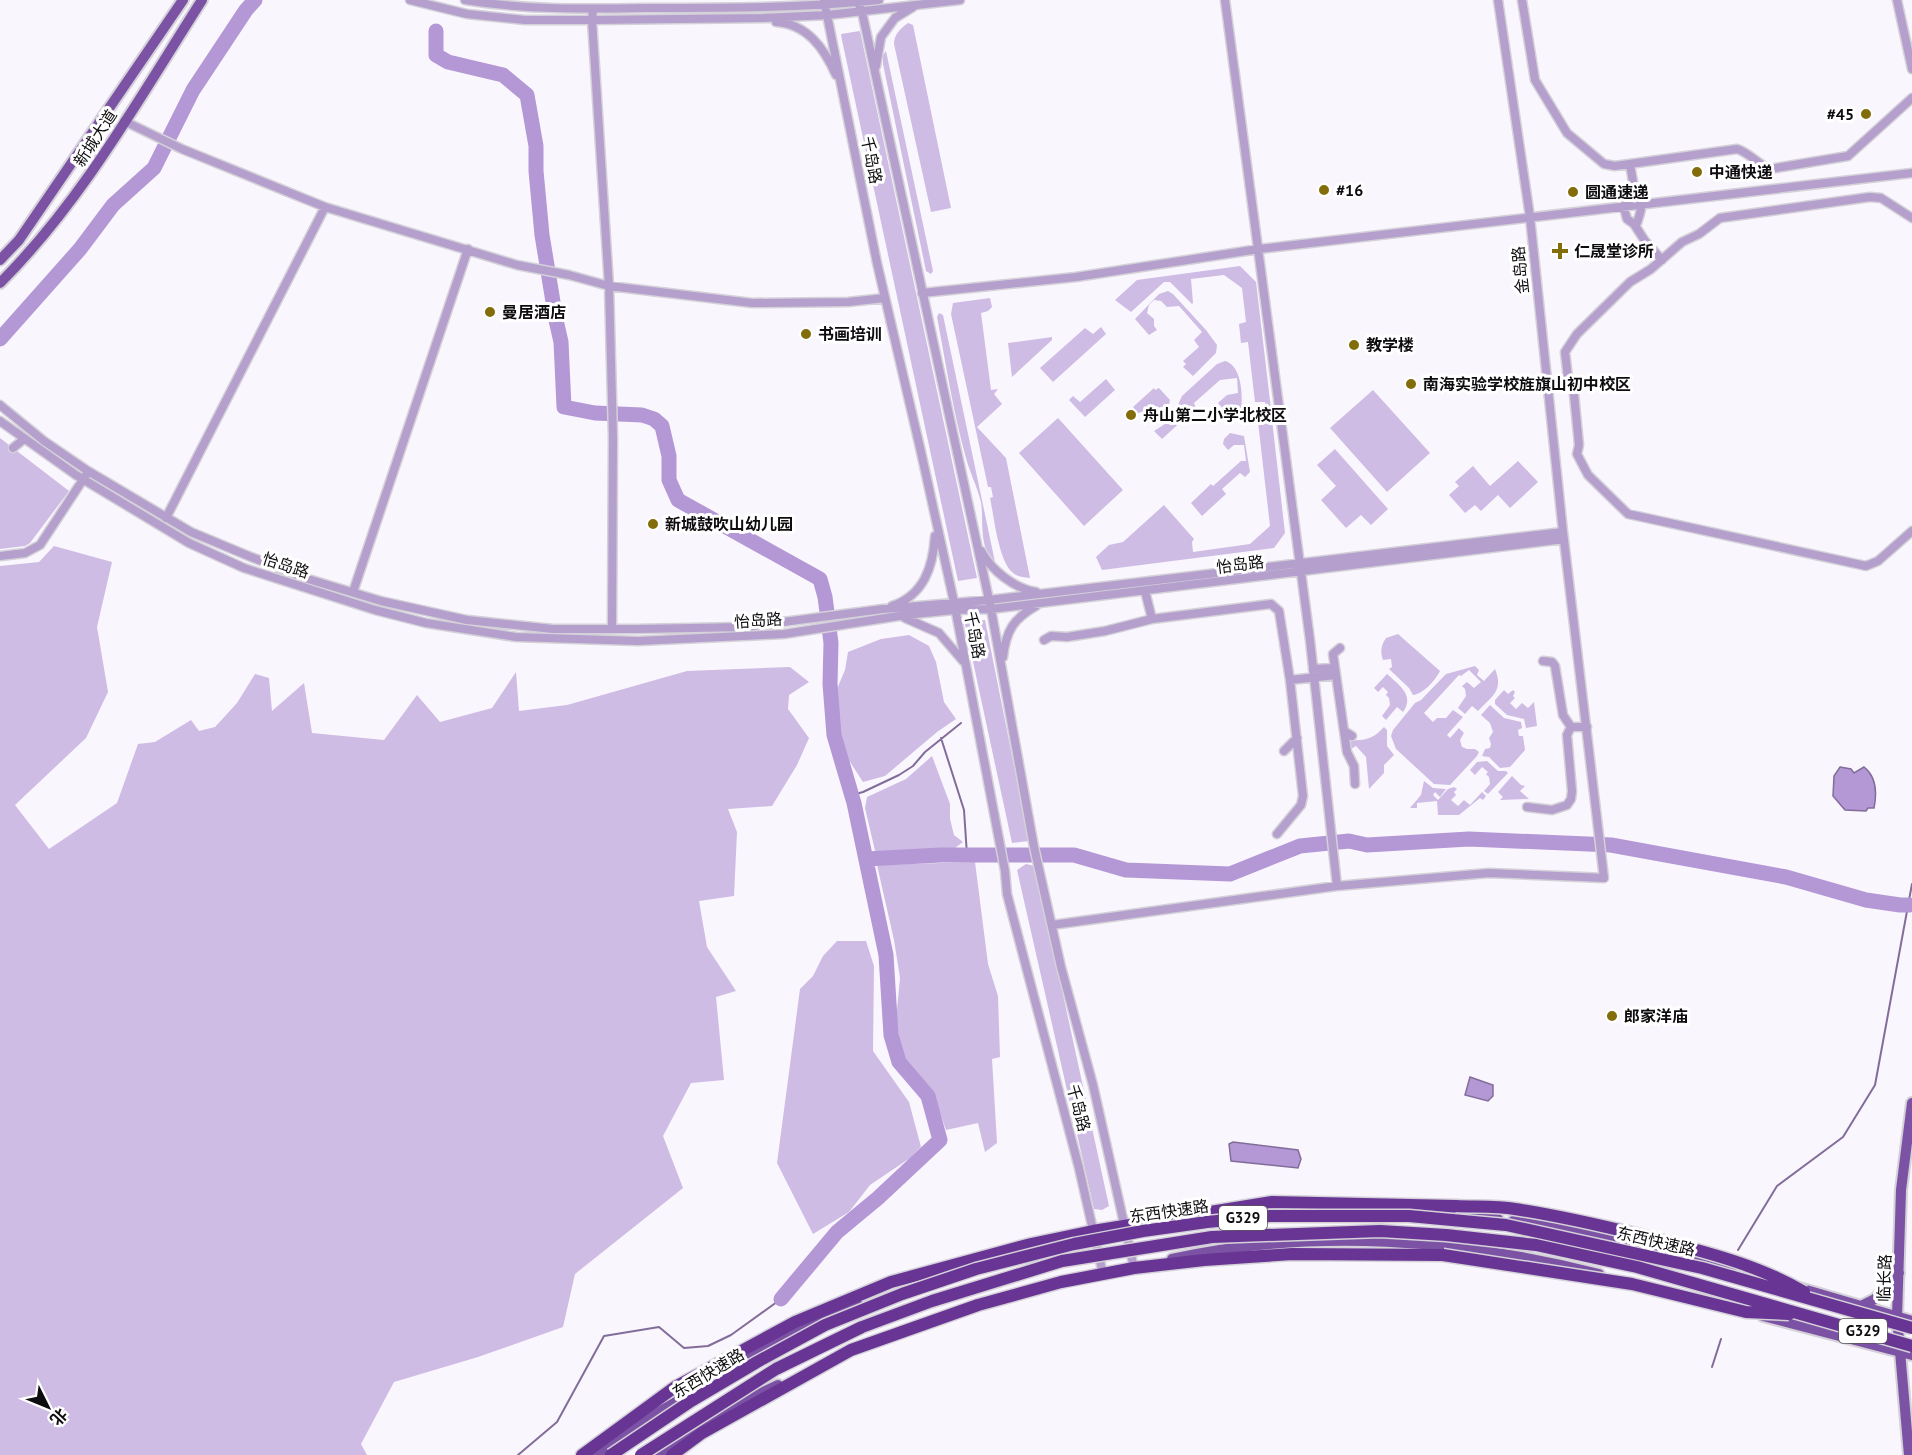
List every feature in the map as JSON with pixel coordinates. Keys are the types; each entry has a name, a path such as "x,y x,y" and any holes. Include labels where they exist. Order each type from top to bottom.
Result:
{"highway":[{"path":"582,1455 675,1387 795,1322 891,1282 1031,1244 1124,1225 1272,1202 1513,1209 1613,1228 1702,1251 1789,1283 1820,1302"},
{"name":"东西快速路","path":"611,1455 691,1401 757,1362 825,1325 902,1294 976,1269 1074,1244 1207,1222 1270,1216 1397,1216 1506,1225 1702,1268 1912,1328"},
{"name":"东西快速路","path":"639,1455 776,1369 862,1327 932,1301 1062,1261 1212,1237 1380,1231 1446,1235 1536,1245 1637,1267 1814,1316 1908,1351"},
{"path":"672,1455 702,1433 851,1350 978,1305 1061,1282 1134,1268 1292,1254 1443,1255 1632,1284 1746,1312 1814,1316"}],"main road":[{"name":"新城大道","path":"0,260 19,240 183,0"},
{"name":"新城大道","path":"0,283 24,258 89,176 202,0"},
{"name":"临长路","path":"1909,1455 1908,1351 1897,1317 1901,1190 1912,1102"},
{"path":"1124,1225 1267,1211 1463,1214 1581,1232 1725,1266 1912,1321"},
{"path":"597,1455 621,1436 809,1324 908,1286 1093,1231"},
{"path":"1134,1268 1216,1249 1323,1240 1447,1246 1558,1264 1908,1351"},
{"path":"1861,1306 1886,1290 1899,1273"},
{"path":"657,1455 727,1409 851,1350"}],"street":[{"path":"410,0 467,14 525,20 828,15 960,0"},
{"path":"465,0 526,7 593,9 760,6 879,0"},
{"path":"760,6 775,0"},
{"path":"1052,925 1337,886 1332,829 1260,249 1225,0"},
{"name":"金岛路","path":"1337,886 1489,873 1604,878 1563,535 1530,217 1498,0"},
{"path":"1522,0 1535,80 1567,133 1604,164 1615,166 1737,149 1746,152 1760,165 1770,169 1848,156 1912,98"},
{"path":"1897,0 1912,69"},
{"name":"千岛路","path":"857,1 862,12 876,75 991,609 1034,847 1061,967 1093,1085 1134,1268"},
{"name":"千岛路","path":"825,2 885,298 954,606 1005,871 1007,894 1079,1168 1104,1274"},
{"path":"876,75 881,37 896,18 914,6"},
{"path":"593,9 609,286 613,437 612,629"},
{"path":"734,18 744,21 791,23 800,28 809,35 831,62 843,90"},
{"path":"124,120 182,149 325,207 517,265 569,275 609,286 752,303 848,302 885,298"},
{"path":"1630,164 1634,189"},
{"path":"922,293 1076,277 1260,249 1912,174"},
{"path":"1634,189 1642,196 1637,223 1634,224"},
{"path":"1634,189 1630,191 1624,208 1627,219 1634,224 1662,260"},
{"path":"1912,218 1881,198 1870,197 1728,215 1720,218 1699,234 1682,242 1662,260 1630,282 1577,334 1565,352 1568,378 1572,384 1575,401 1579,445 1577,454 1588,475 1628,514 1866,566 1878,561 1912,531"},
{"path":"166,518 325,207"},
{"path":"353,592 468,249"},
{"path":"0,405 44,441 88,471 191,532 252,557 308,579 381,601 467,620 553,629 745,627 883,609 954,606 1043,593 1300,568 1563,535"},
{"name":"怡岛路","path":"0,421 83,480 189,543 244,568 375,610 426,623 516,637 580,640 713,638 784,634 954,606 991,609 1145,591 1300,568"},
{"path":"13,448 24,440"},
{"path":"0,556 25,553 40,545 88,471"},
{"path":"883,609 897,604 918,591 925,581 932,562 936,526"},
{"path":"977,544 991,565 1009,580 1019,587 1043,593"},
{"path":"1145,591 1152,619"},
{"path":"1002,670 1005,642 1013,624 1018,617 1042,603"},
{"path":"1044,640 1051,636 1067,637 1105,631 1152,619 1271,604 1279,611 1290,680 1303,796 1301,805 1277,834"},
{"path":"899,616 939,633 964,662"},
{"path":"1340,648 1333,654 1347,752 1354,766 1355,784"},
{"path":"1543,661 1552,662 1555,666 1563,715 1571,727"},
{"path":"1290,680 1335,671"},
{"path":"1571,727 1587,727"},
{"path":"1527,807 1552,810 1567,805 1571,799 1567,735 1571,727"},
{"path":"1344,731 1352,735"},
{"path":"1284,752 1297,738"},
{"path":"621,1436 639,1455"}],"shaded area":[{"path":"908,23 913,25 951,208 931,212 894,44 900,29"},
{"path":"860,31 977,578 958,581 842,40 841,34"},
{"path":"886,51 933,271 931,274 926,271 883,64 883,55"},
{"path":"1240,266 1256,282 1271,409 1267,410 1265,402 1255,402 1248,342 1241,343 1239,324 1246,322 1242,288 1224,275 1191,279 1192,304 1170,282 1164,282 1131,312 1115,300 1137,280"},
{"path":"1168,291 1206,330 1217,345 1216,353 1193,376 1183,367 1186,364 1183,361 1199,347 1194,340 1202,332 1179,306 1167,307 1161,301 1154,300 1149,305 1147,313 1154,319 1154,326 1157,330 1149,335 1135,319 1159,294"},
{"path":"990,298 992,307 981,313 991,390 998,389 994,394 1002,404 977,427 1006,458 1030,578 1018,576 1012,572 1000,548 990,498 993,497 991,487 988,487 951,314 953,303"},
{"path":"939,313 943,315 995,562 986,550 981,502 957,423 937,317"},
{"path":"1101,327 1106,334 1053,382 1040,368 1085,328 1093,334"},
{"path":"1052,337 1052,340 1012,377 1008,343"},
{"path":"1225,361 1231,364 1238,375 1242,398 1241,411 1231,418 1218,403 1227,395 1238,393 1237,378 1220,380 1194,403 1196,408 1162,439 1154,431 1171,420 1182,396 1217,364"},
{"path":"1106,379 1115,390 1085,417 1069,400 1073,396 1080,402"},
{"path":"1154,388 1155,390 1159,388 1170,400 1169,405 1138,413 1133,407"},
{"path":"1373,390 1430,453 1387,492 1330,428"},
{"path":"1058,418 1123,490 1084,526 1019,453"},
{"path":"1272,420 1285,533 1274,548 1102,570 1096,557 1109,545 1123,542 1164,505 1194,539 1193,552 1250,544 1270,526 1258,422"},
{"path":"1230,433 1244,436 1250,472 1245,477 1240,473 1222,489 1226,494 1202,516 1191,503 1241,461 1246,461 1244,445 1234,445 1228,450 1223,444 1224,439"},
{"path":"0,438 69,491 30,543 25,546 0,549"},
{"path":"1335,449 1388,509 1371,525 1361,515 1346,528 1321,500 1336,486 1317,465"},
{"path":"1518,461 1538,482 1510,508 1498,495 1481,511 1475,505 1465,513 1449,495 1459,486 1455,482 1473,466 1490,486"},
{"path":"54,546 112,562 97,627 108,692 86,738 15,805 49,849 117,803 138,744 155,742 191,720 199,731 215,727 237,703 255,674 269,678 272,711 304,683 312,733 384,740 417,695 440,722 492,708 516,672 519,711 567,705 687,671 790,667 809,682 789,695 788,709 809,738 797,765 772,806 728,809 737,832 734,896 699,901 707,947 736,991 716,997 724,1080 691,1083 663,1136 683,1188 575,1274 563,1327 478,1357 394,1382 361,1444 367,1455 0,1455 0,566 39,562"},
{"path":"964,620 985,620 1029,841 1012,843"},
{"path":"1398,634 1440,671 1428,686 1417,694 1413,695 1409,688 1389,669 1392,667 1391,659 1383,660 1382,657 1383,643 1386,638"},
{"path":"909,635 929,646 936,662 944,702 956,719 885,776 863,782 843,751 837,718 837,689 845,670 848,652 881,639"},
{"path":"1475,666 1479,670 1477,675 1484,681 1495,669 1498,683 1495,693 1478,711 1472,706 1465,714 1458,708 1466,696 1462,686 1467,682 1474,688 1481,682 1469,670 1459,675 1424,713 1433,722 1437,718 1446,718 1453,710 1463,717 1447,735 1450,738 1459,728 1464,733 1460,740 1462,747 1479,752 1450,785 1434,784 1396,749 1391,736 1393,730 1415,703 1421,700 1446,674"},
{"path":"1387,674 1404,691 1407,700 1403,712 1397,707 1386,720 1382,716 1390,705 1386,695 1388,692 1383,687 1378,692 1374,688"},
{"path":"1504,690 1508,694 1513,690 1515,692 1513,696 1515,698 1510,703 1516,709 1522,703 1528,708 1534,702 1537,726 1526,728 1524,719 1507,715 1495,704 1495,700"},
{"path":"1490,705 1504,718 1521,722 1522,728 1518,730 1519,736 1523,736 1525,750 1510,767 1500,768 1489,757 1482,756 1485,749 1490,748 1489,738 1493,732 1490,723 1481,715"},
{"path":"1384,727 1387,730 1387,746 1394,755 1384,765 1384,773 1369,789 1366,757 1356,746 1351,749 1351,740 1369,738"},
{"path":"932,756 950,804 950,819 954,835 963,842 955,848 946,850 876,855 865,808 867,797 906,779"},
{"path":"1487,761 1498,771 1508,773 1488,794 1484,791 1490,784 1486,774 1488,772 1482,767 1475,775 1470,770 1477,762"},
{"path":"1840,767 1851,769 1854,773 1864,767 1868,771 1875,786 1874,808 1868,808 1866,811 1845,810 1833,796 1834,776"},
{"path":"1512,776 1525,786 1520,791 1529,799 1500,800 1503,797 1498,792"},
{"path":"1424,781 1433,788 1446,789 1440,797 1435,792 1433,795 1438,800 1448,789 1454,787 1457,789 1454,792 1456,795 1451,800 1458,806 1464,800 1470,805 1482,792 1486,796 1483,800 1480,798 1459,815 1438,815 1437,801 1417,803 1417,808 1410,808 1421,795"},
{"path":"975,862 988,964 998,996 1000,1057 992,1059 997,1143 985,1152 978,1123 946,1130 934,1095 903,1061 896,1020 900,978 877,865"},
{"path":"1026,864 1035,866 1109,1206 1102,1210 1094,1209 1017,870"},
{"path":"837,941 866,941 874,966 873,1051 909,1102 921,1147 910,1158 870,1185 849,1212 813,1234 777,1163 800,989 813,976 823,956"},
{"path":"1470,1077 1493,1085 1493,1096 1488,1101 1465,1095"},
{"path":"1233,1142 1298,1150 1301,1159 1298,1168 1231,1161 1229,1144"}],"waterway":[{"path":"0,339 80,249 113,205 154,168 193,90 255,0"},
{"path":"436,31 436,55 448,62 503,75 527,95 536,146 542,235 561,342 564,407 595,413 642,415 654,419 662,426 669,456 669,480 678,500 820,579 825,597 831,643 830,684 834,735 854,803 886,955 891,1035 899,1062 928,1096 940,1140 878,1198 837,1232 781,1299"},
{"path":"852,795 899,775 913,766 925,752 961,723"},
{"path":"941,738 964,810 967,855"},
{"path":"866,859 941,855 1074,855 1126,870 1230,874 1300,846 1349,841 1367,845 1469,839 1611,845 1786,877 1866,900 1909,905"},
{"path":"1738,1250 1777,1186 1843,1137 1875,1085 1912,884"},
{"path":"518,1455 557,1422 604,1336 659,1327 684,1348 708,1346 731,1335 781,1299"},
{"path":"1712,1367 1721,1339"}],"place":[{"name":"#45","path":"1866,114"},
{"name":"中通快递","path":"1697,172"},
{"name":"#16","path":"1324,190"},
{"name":"圆通速递","path":"1573,192"},
{"name":"仁晟堂诊所","path":"1560,251"},
{"name":"曼居酒店","path":"490,312"},
{"name":"书画培训","path":"806,334"},
{"name":"教学楼","path":"1354,345"},
{"name":"南海实验学校旌旗山初中校区","path":"1411,384"},
{"name":"舟山第二小学北校区","path":"1131,415"},
{"name":"新城鼓吹山幼儿园","path":"653,524"},
{"name":"郎家洋庙","path":"1612,1016"}]}
